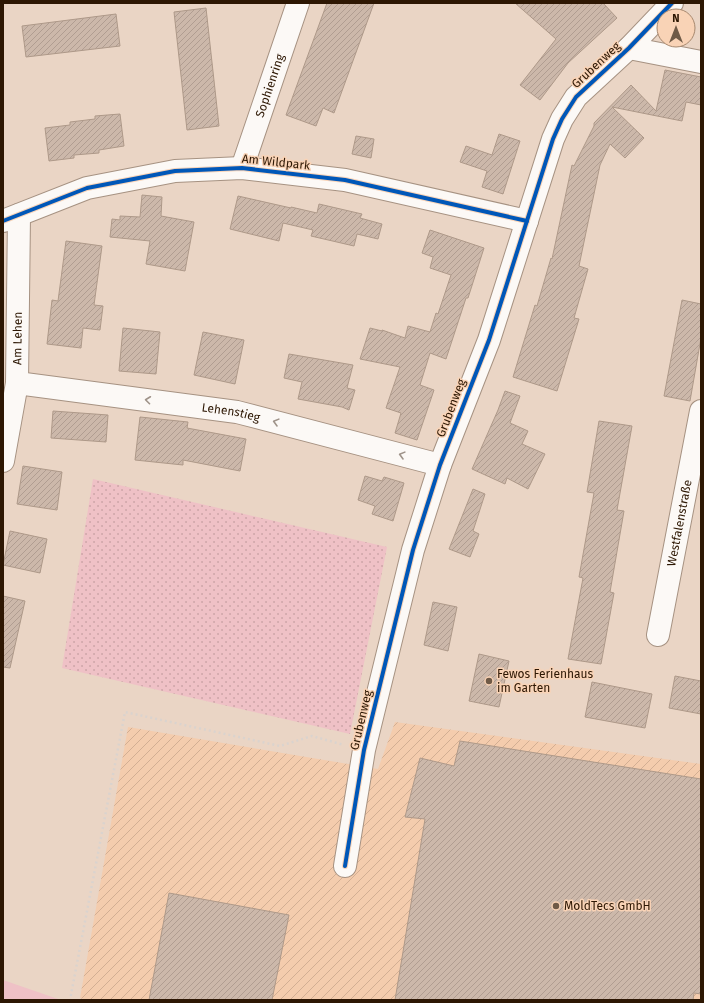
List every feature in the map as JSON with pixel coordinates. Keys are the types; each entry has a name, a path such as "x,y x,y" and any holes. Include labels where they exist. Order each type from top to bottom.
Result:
{"street":[{"name":"Sophienring","path":"242,168 298,3"},
{"name":"Grubenweg","path":"345,866 364,750 414,550 440,465 489,340 553,139 562,119 576,97 629,48 672,3"},
{"path":"629,48 701,62"},
{"name":"Am Wildpark","path":"11,218 87,188 175,170 242,168 345,180 527,221"},
{"name":"Am Lehen","path":"3,461 17,383 11,218"},
{"name":"Lehenstieg","path":"17,383 237,412 440,465"},
{"name":"Westfalenstraße","path":"658,635 701,411"}],"path":[{"path":"71,1000 125,712 280,746 312,736 364,750"}],"shaded area":[{"path":"93,479 387,547 350,734 62,668"},
{"name":"MoldTecs GmbH","path":"395,722 701,764 701,1000 85,1000 80,998 128,727 378,769"},
{"path":"3,980 58,999 59,1000 3,1000"}],"building":[{"path":"327,3 374,3 334,113 323,108 316,126 286,115"},
{"path":"515,3 603,3 617,18 568,63 540,100 520,85 556,39"},
{"path":"206,8 219,126 187,130 174,12"},
{"path":"116,14 120,46 26,57 22,26"},
{"path":"665,70 701,77 701,105 686,102 682,121 612,107 644,138 625,158 610,144 600,165 579,266 588,269 574,318 579,319 557,391 513,377 535,305 537,306 551,258 552,259 572,165 574,166 594,126 594,123 631,85 656,111"},
{"path":"120,114 124,146 99,150 99,153 74,155 74,158 49,161 45,128 70,125 70,122 95,119 95,116"},
{"path":"499,134 520,141 503,194 482,187 487,171 460,162 466,146 492,155"},
{"path":"356,136 374,139 371,158 352,154"},
{"path":"142,195 162,197 161,216 194,222 185,271 146,264 150,241 110,237 112,219 120,220 120,216 140,217"},
{"path":"238,196 317,213 319,204 362,214 360,218 382,224 378,239 357,234 354,246 311,236 313,230 283,223 279,241 230,229"},
{"path":"430,230 484,248 446,359 430,353 420,385 434,390 417,440 395,433 401,413 386,408 400,367 360,359 370,328 382,330 405,338 408,326 430,332 436,313 438,314 451,275 430,268 433,257 422,253"},
{"path":"66,241 102,246 94,305 103,306 100,330 83,328 81,348 47,344 52,300 58,301"},
{"path":"682,300 701,304 701,338 690,401 664,396"},
{"path":"123,328 160,332 156,374 119,371"},
{"path":"203,332 244,340 235,384 194,375"},
{"path":"289,354 353,365 347,388 355,390 349,410 342,407 298,399 302,382 284,378"},
{"path":"505,391 520,396 510,423 528,431 522,444 545,454 528,489 507,478 505,484 472,469"},
{"path":"53,411 108,415 106,442 51,438"},
{"path":"140,417 188,422 187,428 246,439 240,471 183,460 183,465 135,460"},
{"path":"599,421 632,426 617,510 624,511 610,592 614,593 601,664 568,659 583,578 579,577 594,493 587,492"},
{"path":"23,466 62,472 57,510 17,504"},
{"path":"365,476 382,481 384,477 404,483 393,521 372,514 375,506 358,500"},
{"path":"473,489 485,494 473,531 479,534 470,557 449,549"},
{"path":"10,531 47,539 40,573 3,565"},
{"path":"3,596 25,601 10,668 3,667"},
{"path":"433,602 457,607 448,651 424,645"},
{"name":"Fewos Ferienhaus im Garten","path":"479,654 509,661 499,707 469,701"},
{"path":"675,676 701,681 701,714 669,708"},
{"path":"592,682 652,694 645,728 585,717"},
{"name":"MoldTecs GmbH","path":"460,741 701,779 701,994 694,993 693,1000 395,1000 425,819 405,817 420,758 454,766"},
{"path":"169,893 289,915 272,1000 149,1000"}],"cycle path":[{"path":"345,866 364,750 413,550 440,465 489,340 553,139 562,119 576,97 629,48 672,3"},
{"path":"3,221 87,188 175,171 242,168 345,180 527,221"}],"place":[{"name":"Fewos Ferienhaus im Garten","path":"489,681"},
{"name":"MoldTecs GmbH","path":"556,906"}]}
